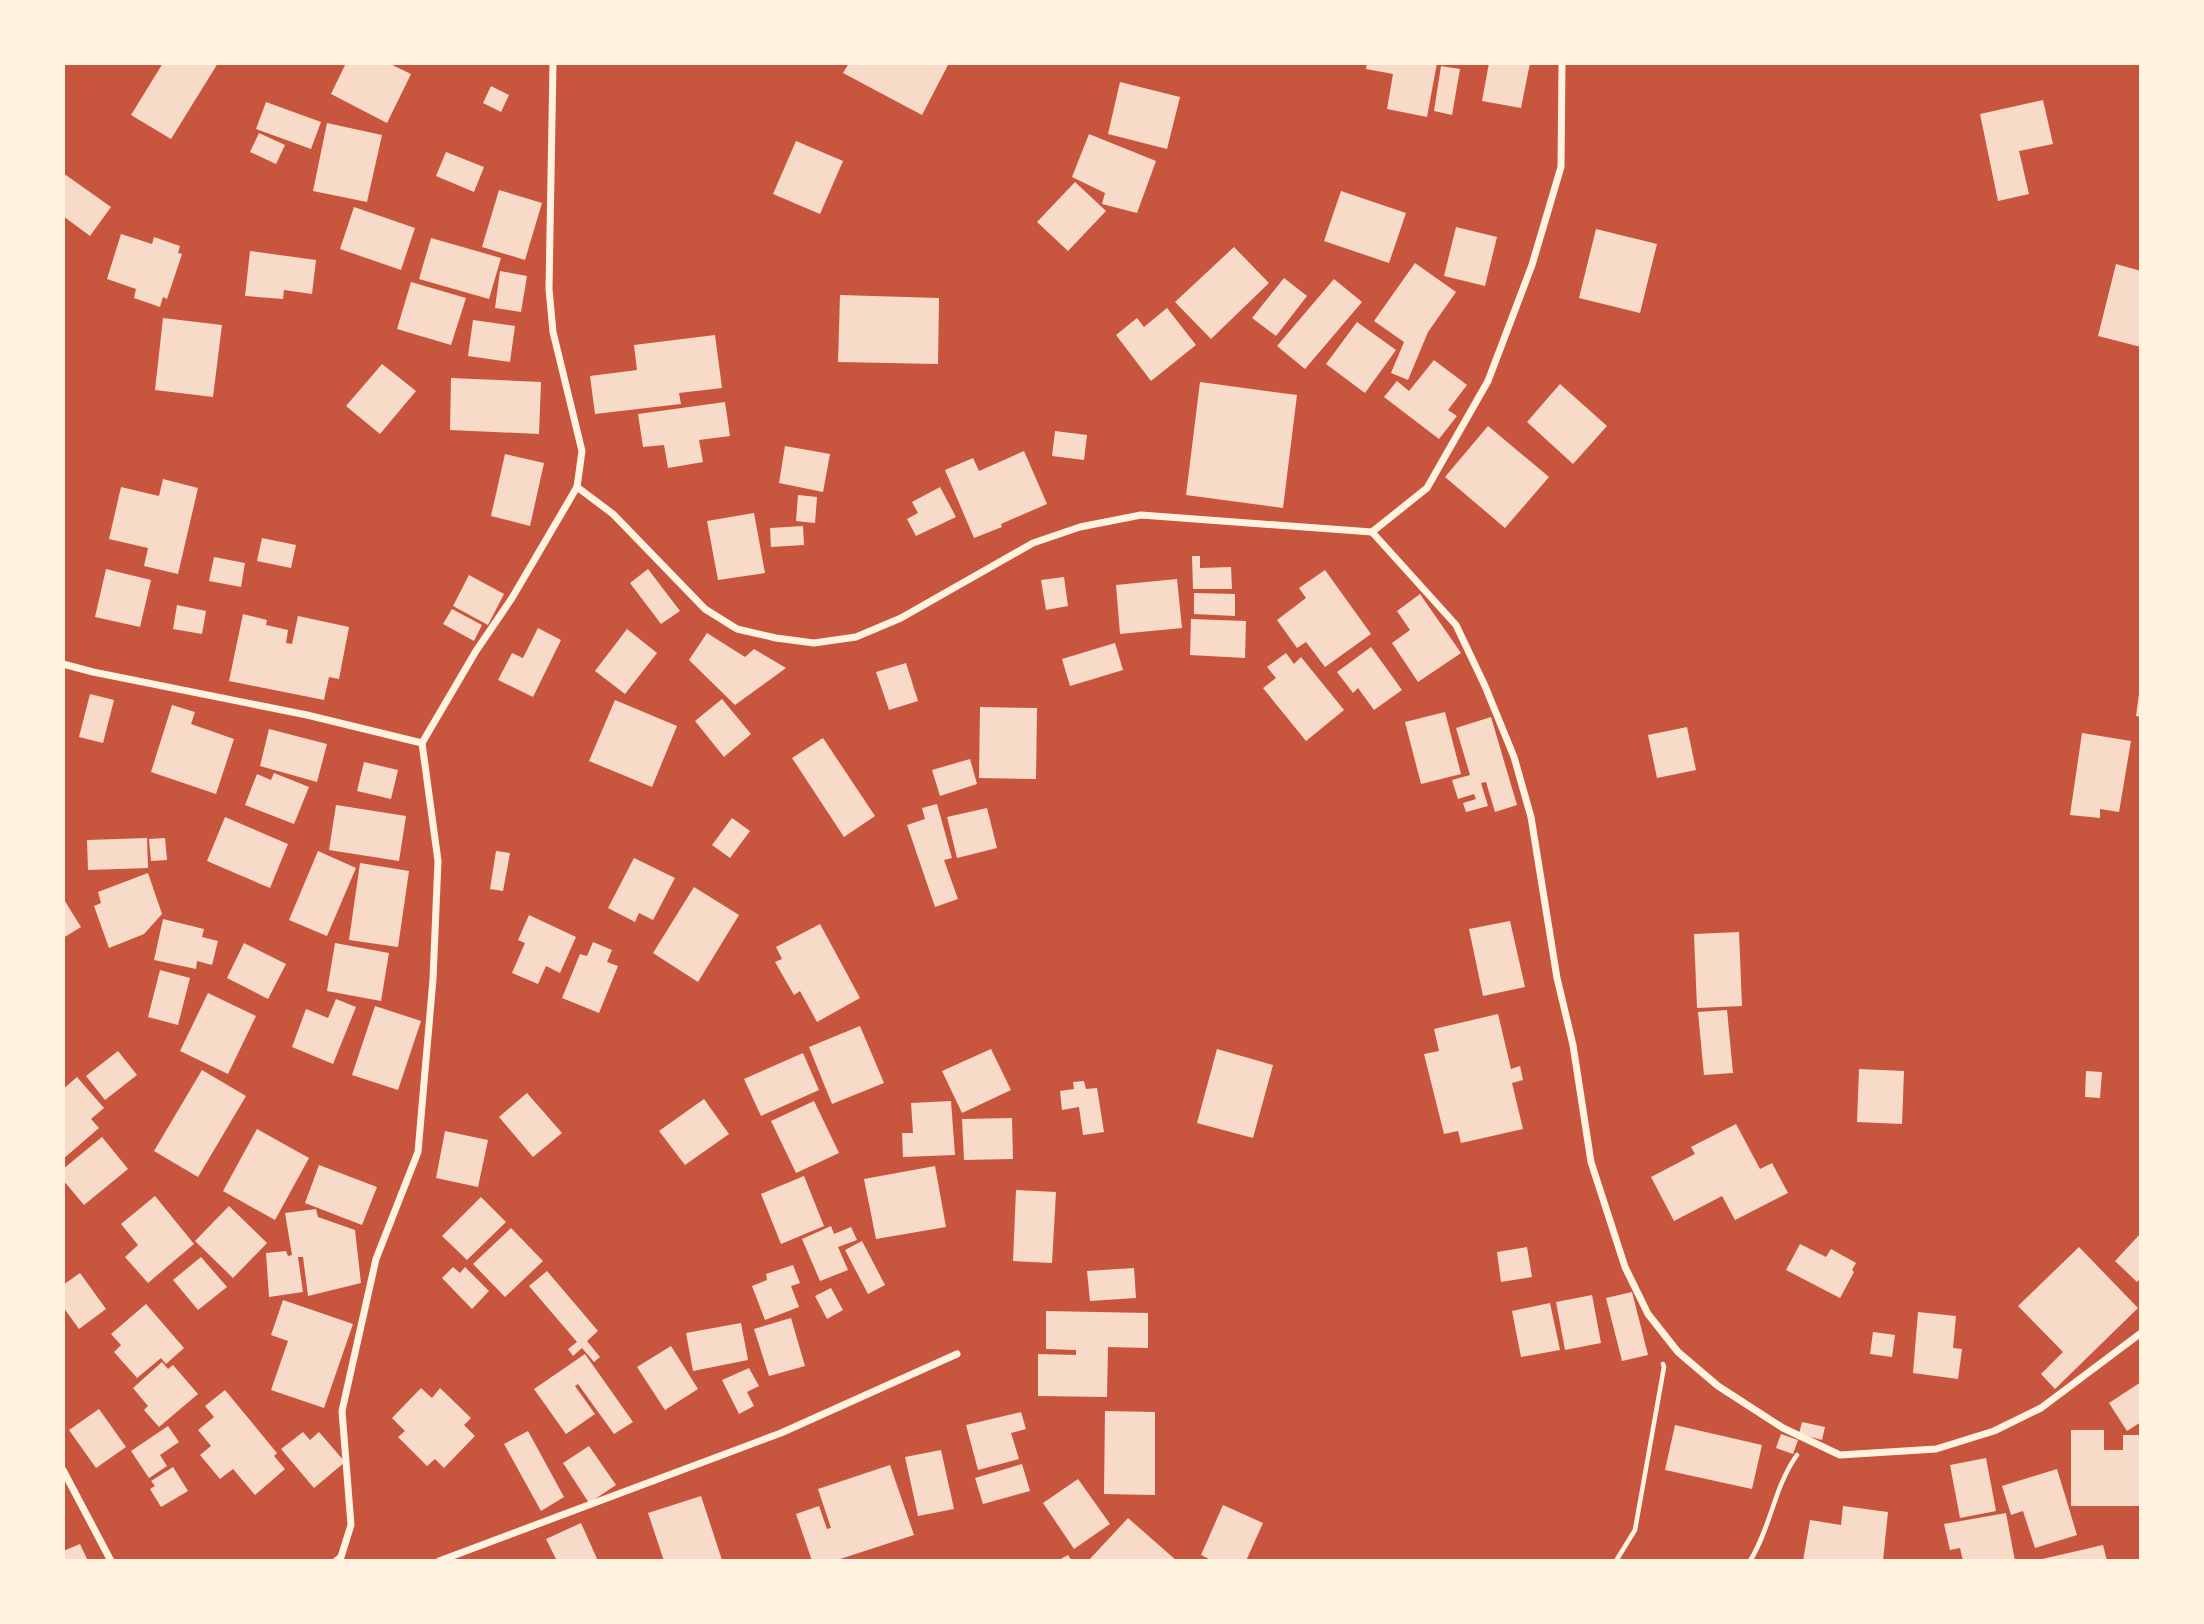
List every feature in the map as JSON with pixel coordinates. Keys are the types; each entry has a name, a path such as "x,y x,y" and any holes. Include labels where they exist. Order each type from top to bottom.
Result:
{"street":[{"path":"342,1560 351,1525 342,1411 376,1259 418,1152 433,979 438,861 422,743 475,651 512,598 578,486 582,451 553,332 549,289 553,63"},
{"path":"578,486 613,514 705,609 737,629 814,643 856,637 890,623 1033,543 1092,525 1140,515 1372,532 1427,488 1488,381 1532,265 1561,167 1562,63"},
{"path":"1372,532 1456,625 1514,757 1531,817 1557,978 1573,1045 1591,1162 1625,1267 1648,1314 1678,1352 1718,1386 1783,1429 1840,1455 1936,1449 1994,1431 2041,1408 2141,1333"},
{"path":"63,664 307,715 422,743"},
{"path":"439,1561 781,1433 957,1354"},
{"path":"63,1470 111,1561"}],"path":[{"path":"1616,1561 1635,1530 1664,1367 1659,1355"},
{"path":"1750,1561 1760,1545 1790,1464 1801,1448"}],"building":[{"path":"163,63 218,63 171,139 131,115"},
{"path":"346,63 388,63 411,74 387,123 331,94"},
{"path":"849,63 949,63 922,115 843,73"},
{"path":"1367,63 1437,63 1427,117 1387,109 1393,74 1366,69"},
{"path":"1489,63 1530,63 1521,108 1482,101"},
{"path":"1441,66 1460,69 1452,115 1434,111"},
{"path":"1120,82 1180,97 1167,149 1108,134"},
{"path":"491,86 509,95 501,112 483,103"},
{"path":"2043,100 2053,144 2019,151 2029,194 1998,201 1980,114"},
{"path":"266,102 321,122 311,149 256,129"},
{"path":"327,123 382,135 367,202 313,191"},
{"path":"259,133 285,145 276,164 250,152"},
{"path":"1089,134 1156,161 1137,213 1102,204 1105,193 1072,177"},
{"path":"796,141 843,161 820,214 773,194"},
{"path":"446,152 484,167 474,192 436,176"},
{"path":"63,173 111,207 90,236 63,216"},
{"path":"1075,182 1106,211 1068,251 1037,222"},
{"path":"499,190 542,203 525,260 482,247"},
{"path":"1341,191 1406,213 1389,263 1324,241"},
{"path":"354,207 415,228 401,270 340,249"},
{"path":"1456,227 1497,237 1485,286 1444,276"},
{"path":"1596,229 1657,244 1640,313 1579,298"},
{"path":"121,234 152,244 154,237 180,246 178,253 182,254 167,299 163,297 160,307 134,298 136,289 107,279"},
{"path":"431,238 501,258 489,299 419,279"},
{"path":"1234,247 1269,283 1211,339 1175,302"},
{"path":"250,251 316,260 312,294 284,290 283,299 245,296"},
{"path":"1415,263 1456,292 1428,332 1408,380 1391,373 1404,342 1374,321"},
{"path":"2116,264 2141,271 2141,347 2098,336"},
{"path":"500,271 527,276 521,312 495,308"},
{"path":"1284,278 1307,296 1276,336 1252,318"},
{"path":"1334,279 1362,302 1305,369 1277,346"},
{"path":"411,282 466,298 451,345 397,329"},
{"path":"840,295 939,298 938,364 838,362"},
{"path":"1167,308 1196,345 1151,381 1116,335 1137,318 1144,327"},
{"path":"163,318 222,325 213,397 155,390"},
{"path":"473,320 515,326 510,362 468,356"},
{"path":"1357,322 1396,350 1365,393 1326,364"},
{"path":"715,335 722,388 679,393 681,404 595,414 590,376 637,370 634,345"},
{"path":"1434,360 1467,385 1448,410 1457,416 1439,439 1384,397 1397,381 1409,391"},
{"path":"382,364 416,391 380,434 346,406"},
{"path":"451,378 541,382 539,434 450,430"},
{"path":"1200,382 1297,395 1283,508 1186,495"},
{"path":"1560,384 1607,426 1573,464 1527,422"},
{"path":"725,402 730,436 699,440 703,462 668,468 664,445 643,447 638,414"},
{"path":"1488,426 1549,477 1505,528 1445,477"},
{"path":"1055,431 1087,435 1084,460 1052,456"},
{"path":"785,446 830,454 823,492 779,483"},
{"path":"1024,451 1047,504 974,538 945,470 973,458 979,471"},
{"path":"505,454 544,463 530,526 491,516"},
{"path":"163,479 198,488 178,574 144,566 148,548 109,539 121,487 159,496"},
{"path":"940,487 956,517 916,536 907,519 918,513 912,502"},
{"path":"798,495 817,497 815,523 796,521"},
{"path":"754,513 765,573 718,580 707,521"},
{"path":"803,526 804,545 771,547 770,528"},
{"path":"262,538 296,545 291,568 257,561"},
{"path":"1192,556 1200,556 1200,568 1231,567 1232,589 1193,589"},
{"path":"214,557 245,563 241,587 209,581"},
{"path":"106,569 151,580 140,627 95,617"},
{"path":"648,569 680,611 661,624 630,583"},
{"path":"1325,570 1371,634 1325,667 1306,642 1297,648 1277,620 1306,598 1299,588"},
{"path":"469,575 504,594 488,625 453,606"},
{"path":"1064,577 1068,606 1046,610 1041,580"},
{"path":"1177,579 1182,628 1120,634 1116,585"},
{"path":"1194,593 1235,594 1235,616 1194,614"},
{"path":"1420,594 1461,653 1418,682 1392,643 1410,630 1397,611"},
{"path":"177,605 206,611 202,634 173,629"},
{"path":"452,609 482,625 474,641 443,624"},
{"path":"243,614 267,620 266,625 288,630 286,643 292,644 298,616 349,627 339,679 329,677 324,700 229,681"},
{"path":"1191,619 1246,621 1245,658 1190,655"},
{"path":"538,628 561,640 533,697 498,680 512,653 523,658"},
{"path":"627,629 657,653 625,694 595,671"},
{"path":"707,633 745,657 754,649 786,668 735,705 689,660"},
{"path":"1115,643 1123,670 1070,686 1062,659"},
{"path":"1371,647 1402,690 1374,710 1358,688 1353,693 1337,672"},
{"path":"1286,653 1294,664 1301,657 1344,710 1306,741 1263,688 1276,678 1267,667"},
{"path":"906,663 918,701 889,710 876,672"},
{"path":"90,694 114,700 103,743 79,737"},
{"path":"2141,694 2141,717 2136,716"},
{"path":"722,699 751,734 724,757 695,721"},
{"path":"615,700 677,726 652,787 589,761"},
{"path":"172,705 195,712 191,724 234,739 216,794 151,772"},
{"path":"980,707 1037,708 1036,779 979,778"},
{"path":"1445,712 1461,774 1421,784 1405,722"},
{"path":"1491,717 1517,805 1495,812 1486,782 1481,783 1488,806 1466,812 1463,803 1476,799 1474,794 1458,799 1452,780 1470,775 1456,728"},
{"path":"1687,727 1696,770 1657,778 1648,735"},
{"path":"269,729 327,744 317,782 260,766"},
{"path":"2082,733 2131,741 2119,812 2100,809 2100,818 2070,815"},
{"path":"823,738 875,816 844,837 792,758"},
{"path":"970,759 977,784 940,796 932,770"},
{"path":"364,762 398,770 391,799 357,791"},
{"path":"274,773 309,787 294,824 245,805 257,774 271,780"},
{"path":"937,804 952,858 944,860 958,899 935,907 907,825 925,819 922,808"},
{"path":"336,805 406,816 399,861 329,850"},
{"path":"987,808 997,848 957,858 947,817"},
{"path":"225,817 288,844 270,888 207,861"},
{"path":"732,818 750,831 730,858 712,845"},
{"path":"147,838 148,868 88,870 87,840"},
{"path":"165,838 167,860 151,861 149,839"},
{"path":"318,851 356,868 327,936 289,920"},
{"path":"496,851 510,853 503,891 490,889"},
{"path":"634,858 675,878 653,920 639,913 635,922 608,908"},
{"path":"360,863 409,871 398,947 349,940"},
{"path":"148,873 162,914 144,934 109,948 94,906 101,903 98,892"},
{"path":"694,887 739,915 698,982 653,953"},
{"path":"63,898 81,927 63,938"},
{"path":"529,915 576,937 560,973 546,966 538,984 512,973 525,943 518,940"},
{"path":"163,919 204,929 202,937 218,941 212,965 197,961 196,969 154,960"},
{"path":"1510,921 1525,987 1483,996 1469,929"},
{"path":"820,924 860,998 817,1022 800,991 794,995 775,962 782,959 776,947"},
{"path":"1739,932 1742,1006 1697,1008 1694,934"},
{"path":"593,942 612,950 607,962 618,966 599,1013 562,998 580,954 587,956"},
{"path":"244,943 286,964 268,999 227,978"},
{"path":"335,943 389,953 381,1001 327,991"},
{"path":"160,970 190,978 178,1025 148,1017"},
{"path":"208,993 256,1016 228,1074 180,1051"},
{"path":"336,999 356,1007 333,1064 292,1047 306,1009 328,1018"},
{"path":"375,1006 421,1021 398,1090 352,1075"},
{"path":"1727,1010 1733,1073 1704,1075 1698,1012"},
{"path":"1498,1014 1511,1069 1520,1066 1523,1080 1512,1083 1523,1129 1461,1143 1458,1131 1444,1134 1424,1054 1439,1051 1434,1029"},
{"path":"860,1026 884,1083 832,1104 809,1047"},
{"path":"991,1049 1011,1090 962,1113 942,1071"},
{"path":"1217,1049 1273,1065 1253,1138 1197,1123"},
{"path":"118,1051 137,1075 105,1100 86,1076"},
{"path":"803,1053 819,1090 761,1116 744,1079"},
{"path":"1859,1069 1904,1071 1902,1124 1857,1122"},
{"path":"202,1070 246,1096 198,1177 154,1151"},
{"path":"2086,1071 2102,1072 2100,1098 2085,1097"},
{"path":"77,1077 104,1108 91,1119 99,1128 63,1159 63,1089"},
{"path":"1084,1081 1086,1089 1097,1088 1104,1132 1083,1135 1079,1107 1062,1110 1060,1091 1074,1089 1073,1082"},
{"path":"527,1093 562,1133 533,1157 499,1117"},
{"path":"704,1099 729,1134 685,1165 659,1131"},
{"path":"814,1101 839,1153 796,1173 771,1121"},
{"path":"951,1101 955,1155 903,1157 902,1133 913,1133 911,1103"},
{"path":"1012,1118 1013,1159 964,1160 962,1119"},
{"path":"1736,1124 1760,1169 1772,1163 1788,1193 1735,1220 1722,1196 1674,1221 1651,1177 1695,1154 1691,1147"},
{"path":"257,1129 309,1158 275,1220 223,1191"},
{"path":"445,1131 488,1140 478,1187 436,1178"},
{"path":"102,1137 128,1169 84,1205 63,1180 63,1169"},
{"path":"319,1165 377,1187 362,1225 305,1203"},
{"path":"935,1166 946,1227 876,1239 864,1179"},
{"path":"804,1176 824,1226 781,1244 761,1194"},
{"path":"1016,1190 1056,1192 1052,1263 1013,1261"},
{"path":"155,1196 194,1244 148,1283 125,1257 138,1245 121,1224"},
{"path":"481,1197 506,1222 467,1260 442,1236"},
{"path":"229,1206 267,1243 233,1278 195,1241"},
{"path":"316,1209 318,1217 355,1230 361,1283 308,1296 303,1257 298,1257 303,1292 269,1297 266,1253 286,1251 288,1256 292,1255 285,1213"},
{"path":"831,1226 834,1234 851,1227 857,1240 838,1247 848,1270 820,1281 802,1239"},
{"path":"511,1228 543,1261 505,1297 473,1264"},
{"path":"2141,1233 2141,1278 2137,1282 2115,1261"},
{"path":"862,1241 885,1285 868,1294 845,1250"},
{"path":"1800,1244 1826,1257 1831,1249 1856,1263 1840,1298 1786,1270"},
{"path":"1527,1247 1532,1277 1501,1282 1497,1252"},
{"path":"2079,1247 2138,1308 2055,1389 2041,1374 2063,1352 2018,1306"},
{"path":"201,1257 227,1287 198,1310 173,1280"},
{"path":"793,1265 800,1283 791,1286 799,1307 765,1320 752,1286 767,1280 766,1274"},
{"path":"453,1267 460,1273 465,1267 489,1291 472,1309 442,1278"},
{"path":"1134,1268 1136,1298 1090,1301 1087,1271"},
{"path":"547,1271 598,1331 587,1341 600,1357 594,1362 582,1348 573,1356 568,1349 577,1342 529,1286"},
{"path":"80,1273 106,1309 79,1329 63,1307 63,1285"},
{"path":"831,1288 843,1310 827,1319 815,1296"},
{"path":"1632,1292 1648,1355 1622,1361 1606,1298"},
{"path":"1592,1295 1601,1343 1565,1350 1556,1302"},
{"path":"283,1300 353,1324 324,1408 271,1390 288,1341 271,1335"},
{"path":"1550,1303 1560,1350 1521,1357 1512,1311"},
{"path":"146,1304 184,1348 166,1364 161,1358 137,1378 114,1352 121,1345 111,1334"},
{"path":"1046,1311 1148,1313 1148,1348 1108,1347 1107,1397 1038,1396 1038,1354 1076,1355 1076,1350 1046,1349"},
{"path":"1918,1312 1956,1316 1953,1348 1962,1349 1958,1379 1913,1373"},
{"path":"791,1318 805,1366 769,1376 754,1329"},
{"path":"741,1323 748,1360 693,1371 686,1333"},
{"path":"1873,1332 1895,1335 1892,1357 1870,1354"},
{"path":"671,1346 698,1389 665,1410 637,1367"},
{"path":"585,1354 633,1422 614,1434 578,1384 575,1386 595,1414 566,1434 534,1389"},
{"path":"162,1362 168,1369 173,1365 198,1394 159,1427 144,1410 148,1406 133,1388"},
{"path":"749,1368 759,1386 747,1392 754,1406 739,1414 722,1380"},
{"path":"2141,1382 2141,1422 2127,1431 2109,1403"},
{"path":"421,1388 432,1398 440,1388 471,1418 464,1425 475,1436 444,1468 435,1459 427,1466 398,1437 405,1431 392,1418"},
{"path":"225,1390 277,1453 274,1456 285,1469 255,1495 233,1469 220,1479 200,1455 211,1446 198,1430 214,1417 205,1406"},
{"path":"99,1409 126,1447 96,1468 69,1430"},
{"path":"1105,1411 1155,1412 1155,1495 1104,1494"},
{"path":"1021,1412 1026,1429 1011,1433 1019,1459 978,1470 966,1425"},
{"path":"1802,1422 1825,1427 1822,1440 1799,1434"},
{"path":"1675,1425 1762,1445 1752,1489 1665,1470"},
{"path":"168,1426 179,1442 160,1455 167,1466 149,1478 131,1451"},
{"path":"2071,1430 2104,1430 2104,1450 2123,1450 2123,1435 2141,1435 2141,1506 2071,1506"},
{"path":"528,1431 564,1497 541,1511 504,1444"},
{"path":"303,1432 310,1440 319,1432 345,1462 314,1488 281,1449"},
{"path":"1781,1434 1798,1440 1793,1454 1776,1448"},
{"path":"589,1446 616,1485 589,1503 563,1463"},
{"path":"941,1450 954,1509 918,1516 905,1457"},
{"path":"1986,1458 1996,1511 1960,1518 1950,1465"},
{"path":"1022,1464 1030,1491 983,1504 975,1478"},
{"path":"890,1465 914,1535 834,1561 812,1561 796,1514 819,1506 827,1529 831,1528 818,1489"},
{"path":"173,1467 188,1491 161,1507 150,1489 155,1486 151,1481"},
{"path":"2057,1469 2077,1535 2035,1548 2023,1511 2011,1515 2002,1486"},
{"path":"1078,1479 1110,1524 1074,1549 1043,1503"},
{"path":"701,1496 722,1560 664,1561 648,1513"},
{"path":"1223,1505 1263,1523 1246,1561 1213,1561 1201,1555"},
{"path":"1843,1506 1888,1512 1883,1561 1803,1561 1810,1520 1841,1525"},
{"path":"2006,1513 2015,1561 1963,1561 1960,1548 1950,1550 1944,1524"},
{"path":"1128,1518 1177,1561 1088,1561"},
{"path":"581,1523 598,1561 557,1561 546,1539"},
{"path":"80,1544 88,1561 63,1561 63,1551"},
{"path":"2103,1545 2107,1561 2038,1561 2038,1560"},
{"path":"1068,1555 1072,1561 1057,1561"}]}
